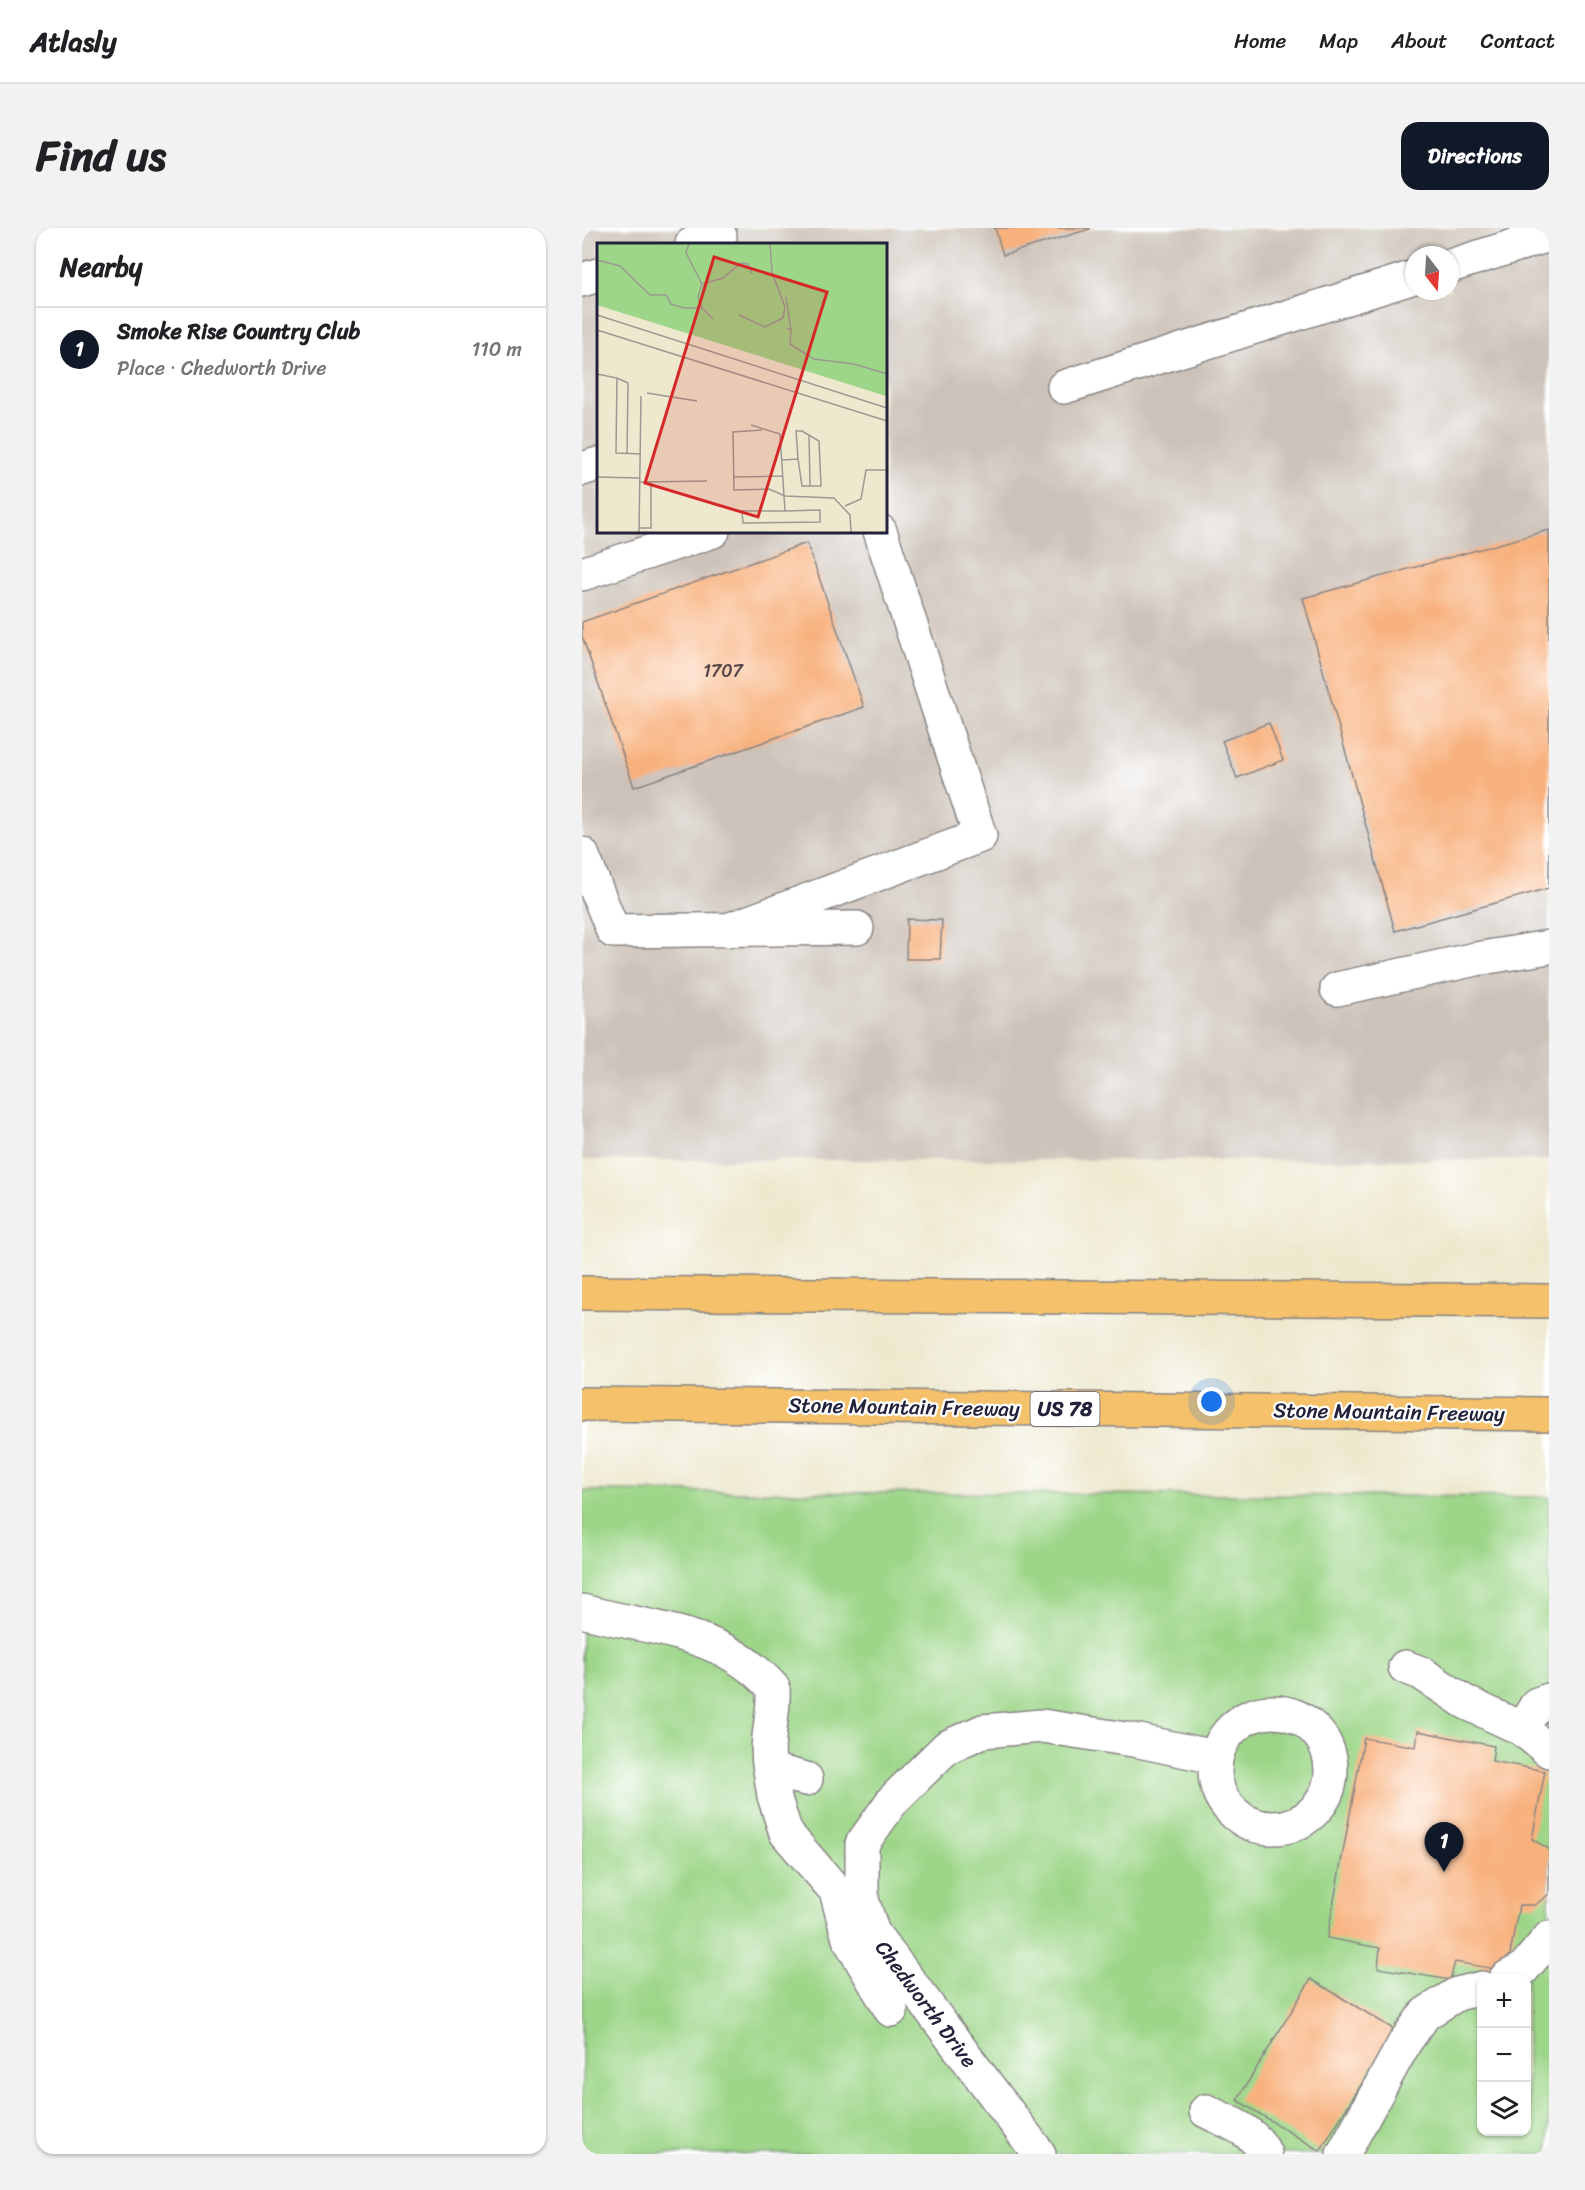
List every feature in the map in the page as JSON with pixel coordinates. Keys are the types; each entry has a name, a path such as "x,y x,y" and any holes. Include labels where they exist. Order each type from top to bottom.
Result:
{"highway":[{"path":"582,1293 1549,1301"},
{"name":"Stone Mountain Freeway","path":"582,1404 1549,1414"}],"street":[{"path":"696,243 720,236 717,228"},
{"path":"1459,261 1499,239 1549,235"},
{"path":"582,280 597,275"},
{"path":"1064,387 1405,280"},
{"path":"582,469 597,464"},
{"path":"582,574 710,532"},
{"path":"728,930 980,836 880,532"},
{"path":"582,854 613,931 857,928"},
{"path":"1336,989 1476,959 1549,947"},
{"path":"582,1611 690,1635 719,1645 746,1660 773,1688 775,1707 767,1756 774,1796 786,1833 836,1891 849,1940 891,2010"},
{"path":"1405,1666 1421,1673 1465,1702 1522,1729 1549,1751"},
{"path":"1522,1729 1537,1704 1549,1700"},
{"name":"Chedworth Drive","path":"1039,2154 873,1933 862,1900 862,1844 892,1800 947,1747 983,1731 1042,1726 1139,1740 1215,1757"},
{"path":"770,1770 806,1779"},
{"path":"1514,1974 1523,1969 1549,1938"},
{"path":"1344,2154 1404,2042 1425,2014 1457,1994 1477,1989"},
{"path":"1206,2111 1242,2128 1265,2154"}],"shaded area":[{"path":"582,228 1549,228 1549,1160 582,1160"}],"green space":[{"path":"582,1491 1549,1497 1549,2154 582,2154"}],"building":[{"path":"995,228 1090,228 1090,229 1003,255"},
{"path":"1549,530 1549,888 1395,931 1303,598"},
{"path":"807,543 864,707 634,787 582,636 582,622"},
{"path":"1269,723 1283,760 1237,778 1222,741"},
{"path":"907,919 942,920 940,959 906,959"},
{"path":"1418,1731 1494,1746 1492,1761 1545,1771 1532,1839 1549,1849 1549,1894 1535,1905 1519,1905 1507,1971 1455,1962 1450,1980 1378,1968 1380,1948 1327,1938 1364,1738 1416,1747"},
{"path":"1311,1979 1395,2030 1320,2151 1237,2100"}],"place":[{"name":"Smoke Rise Country Club","path":"1444,1872"}]}
